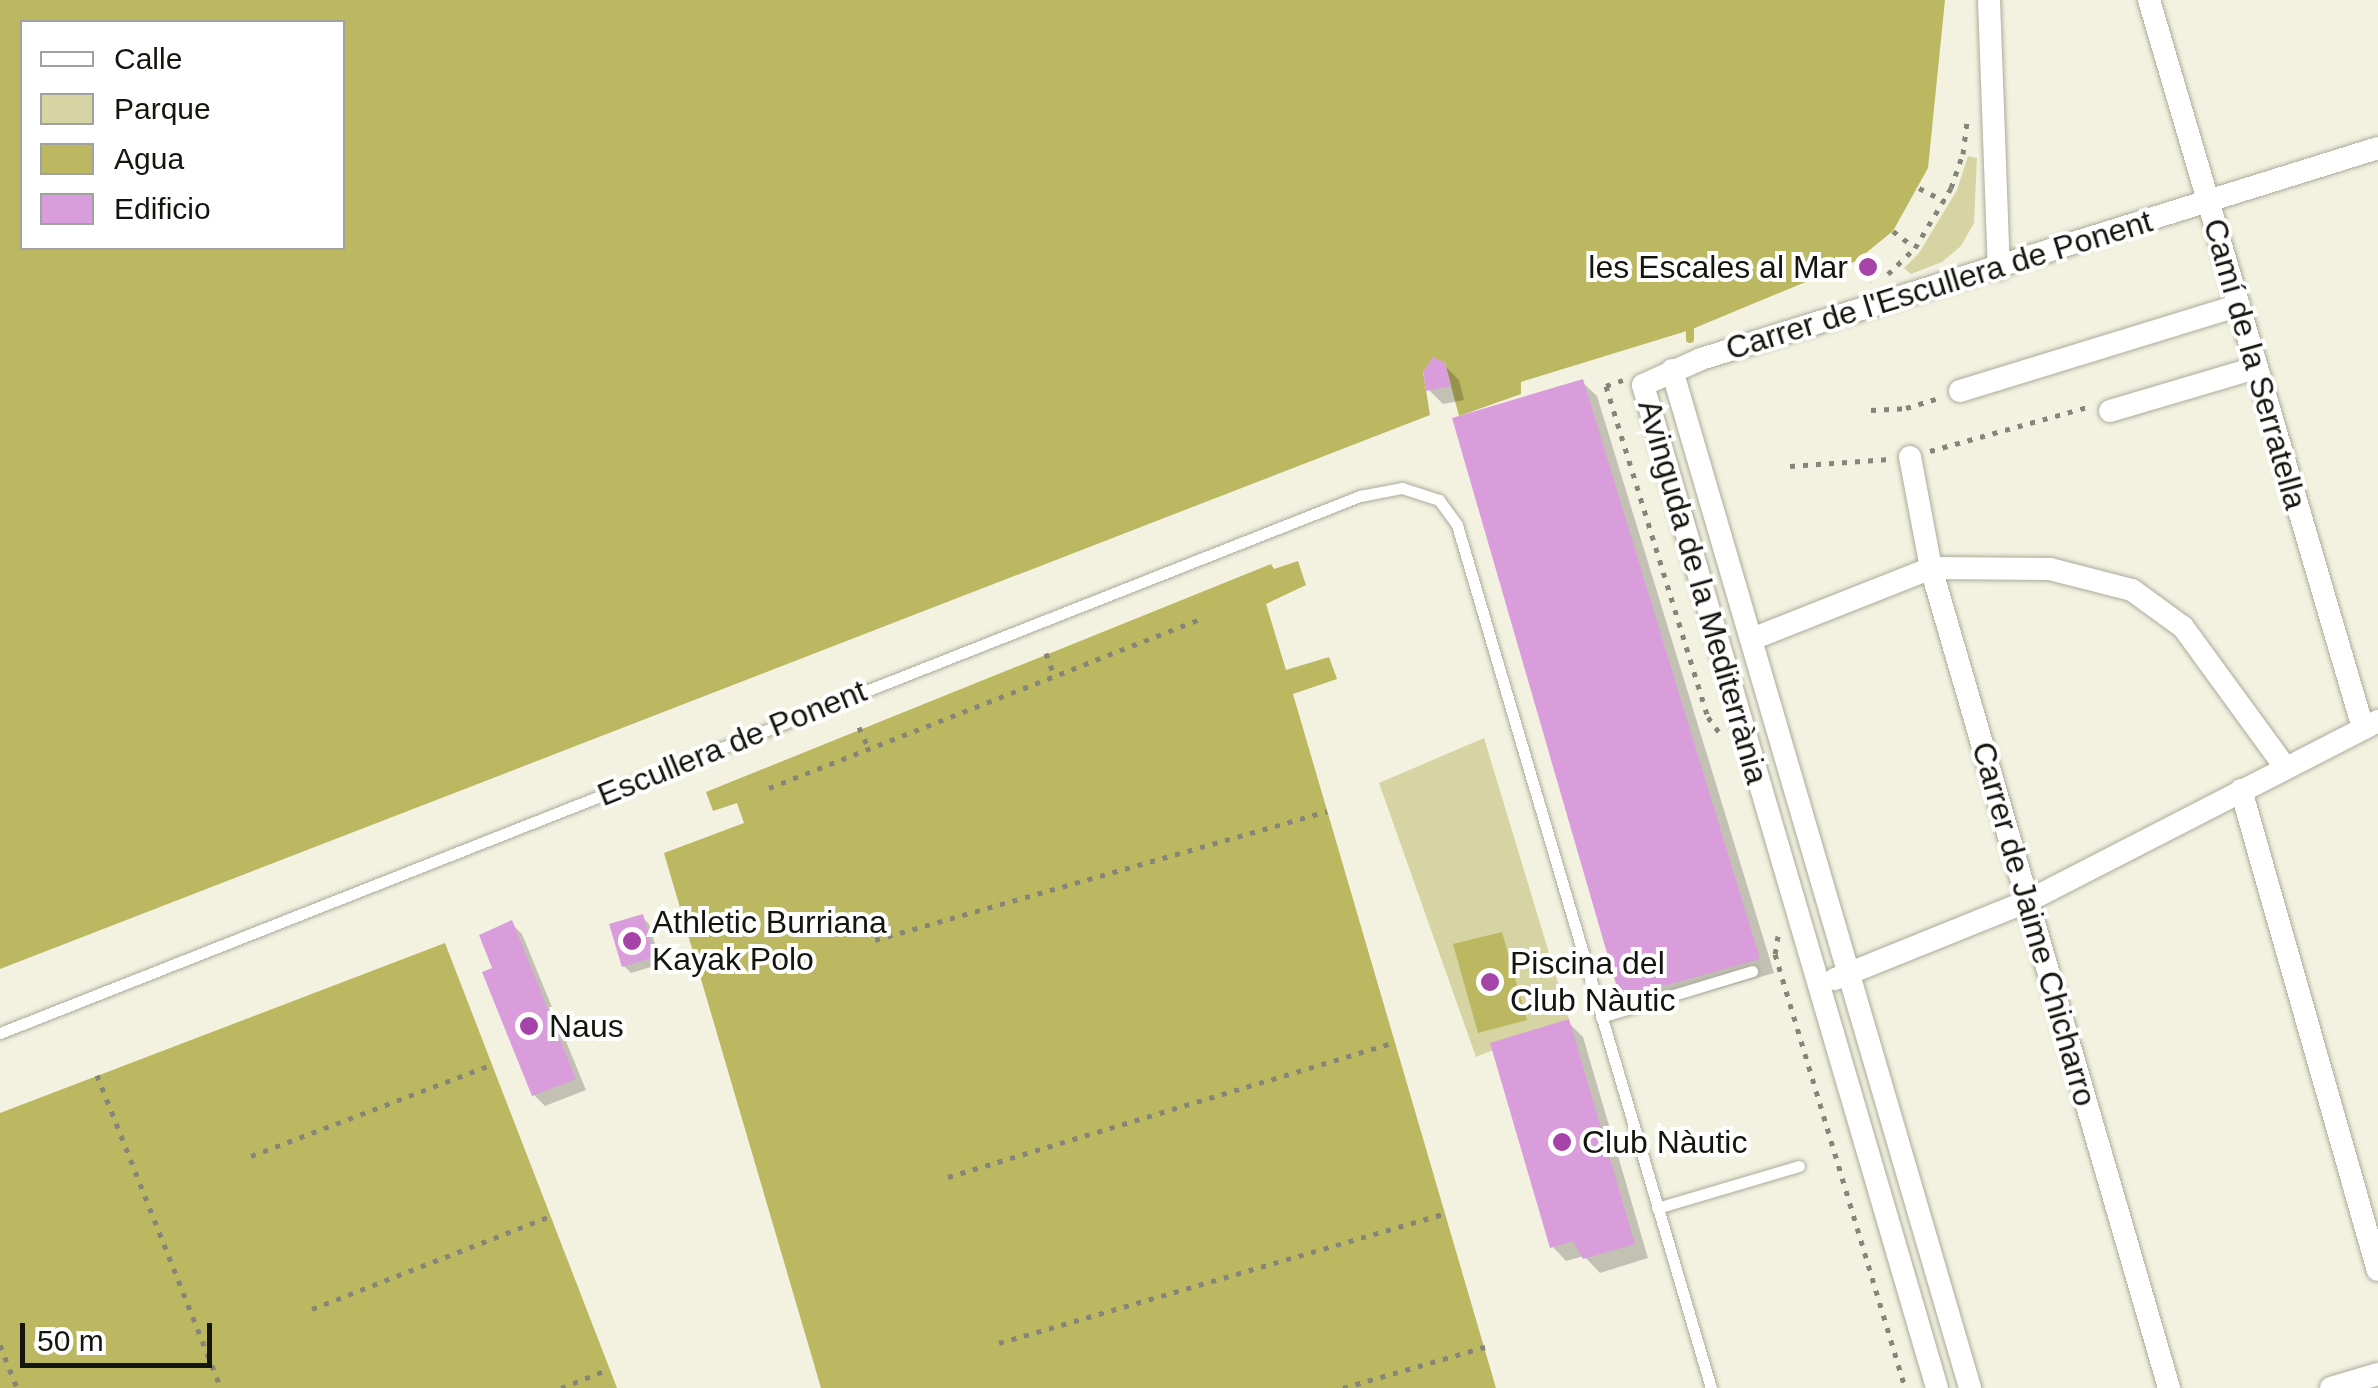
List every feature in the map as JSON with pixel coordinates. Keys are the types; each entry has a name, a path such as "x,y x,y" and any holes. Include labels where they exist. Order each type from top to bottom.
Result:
{"street":[{"path":"1989,0 1999,269"},
{"name":"Camí de la Serratella","path":"2149,0 2255,368 2370,724"},
{"name":"Carrer de l'Escullera de Ponent","path":"1672,370 2378,148"},
{"path":"1960,391 2239,305"},
{"path":"2110,411 2255,368"},
{"name":"Avinguda de la Mediterrània","path":"1936,1388 1643,385 1672,370 1970,1388"},
{"name":"Carrer de Jaime Chicharro","path":"1910,457 1932,568 2168,1388"},
{"path":"1752,639 1932,568 2050,569 2132,590 2183,628 2286,767"},
{"path":"1818,986 2028,901 2370,724"},
{"path":"2241,790 2378,1270"},
{"path":"2331,1388 2378,1374"}],"lane":[{"name":"Escullera de Ponent","path":"0,1033 1360,496 1402,488 1439,500 1457,525 1601,1017"},
{"path":"1711,1388 1601,1017 1752,970"},
{"path":"1657,1208 1800,1166"}],"path":[{"path":"1856,293 1874,285 1915,248 1944,201 1963,154 1972,84 1992,83"},
{"path":"1919,188 1944,201"},
{"path":"1893,231 1915,248"},
{"path":"1856,260 1874,285"},
{"path":"1629,378 1606,386 1708,717 1725,740"},
{"path":"1872,410 1906,408 1960,391"},
{"path":"1790,466 1910,457 2106,402 2110,411"},
{"path":"769,788 1198,620"},
{"path":"1046,653 1054,675"},
{"path":"859,727 868,747"},
{"path":"875,940 1326,812"},
{"path":"1780,927 1774,954 1906,1388"},
{"path":"948,1176 1394,1042"},
{"path":"251,1156 490,1065"},
{"path":"98,1076 221,1388"},
{"path":"1000,1343 1446,1214"},
{"path":"312,1308 550,1216"},
{"path":"0,1345 17,1388"},
{"path":"1343,1388 1484,1348"},
{"path":"561,1388 610,1369"}],"green space":[{"path":"1968,156 1977,158 1974,223 1961,246 1942,262 1911,274 1904,268 1919,253 1957,190"},
{"path":"1484,738 1569,1019 1476,1057 1379,783"}],"water":[{"path":"0,0 1945,0 1928,168 1893,231 1856,261 1690,330 1521,382 1521,394 1459,416 1445,363 1433,358 1423,372 1430,415 0,969"},
{"path":"1298,561 1306,585 1266,604 1286,670 1329,657 1337,679 1293,694 1496,1388 821,1388 664,853 744,823 737,803 713,811 706,792 1271,564 1274,569"},
{"name":"Piscina del Club Nàutic","path":"1502,932 1527,1020 1478,1033 1453,944"},
{"path":"445,943 617,1388 0,1388 0,1113"}],"building":[{"path":"1433,357 1445,363 1451,386 1426,391 1423,372"},
{"path":"1583,379 1760,959 1620,998 1452,418"},
{"name":"Athletic Burriana Kayak Polo","path":"643,914 655,957 622,967 609,924"},
{"name":"Naus","path":"512,920 576,1079 532,1096 482,972 492,968 479,935"},
{"name":"Club Nàutic","path":"1569,1019 1635,1244 1583,1259 1573,1241 1550,1248 1490,1043"}],"waterway":[{"path":"1690,330 1690,339"}],"place":[{"name":"les Escales al Mar","path":"1868,267"},
{"name":"Athletic Burriana Kayak Polo","path":"632,941"},
{"name":"Piscina del Club Nàutic","path":"1490,982"},
{"name":"Naus","path":"529,1026"},
{"name":"Club Nàutic","path":"1562,1142"}]}
